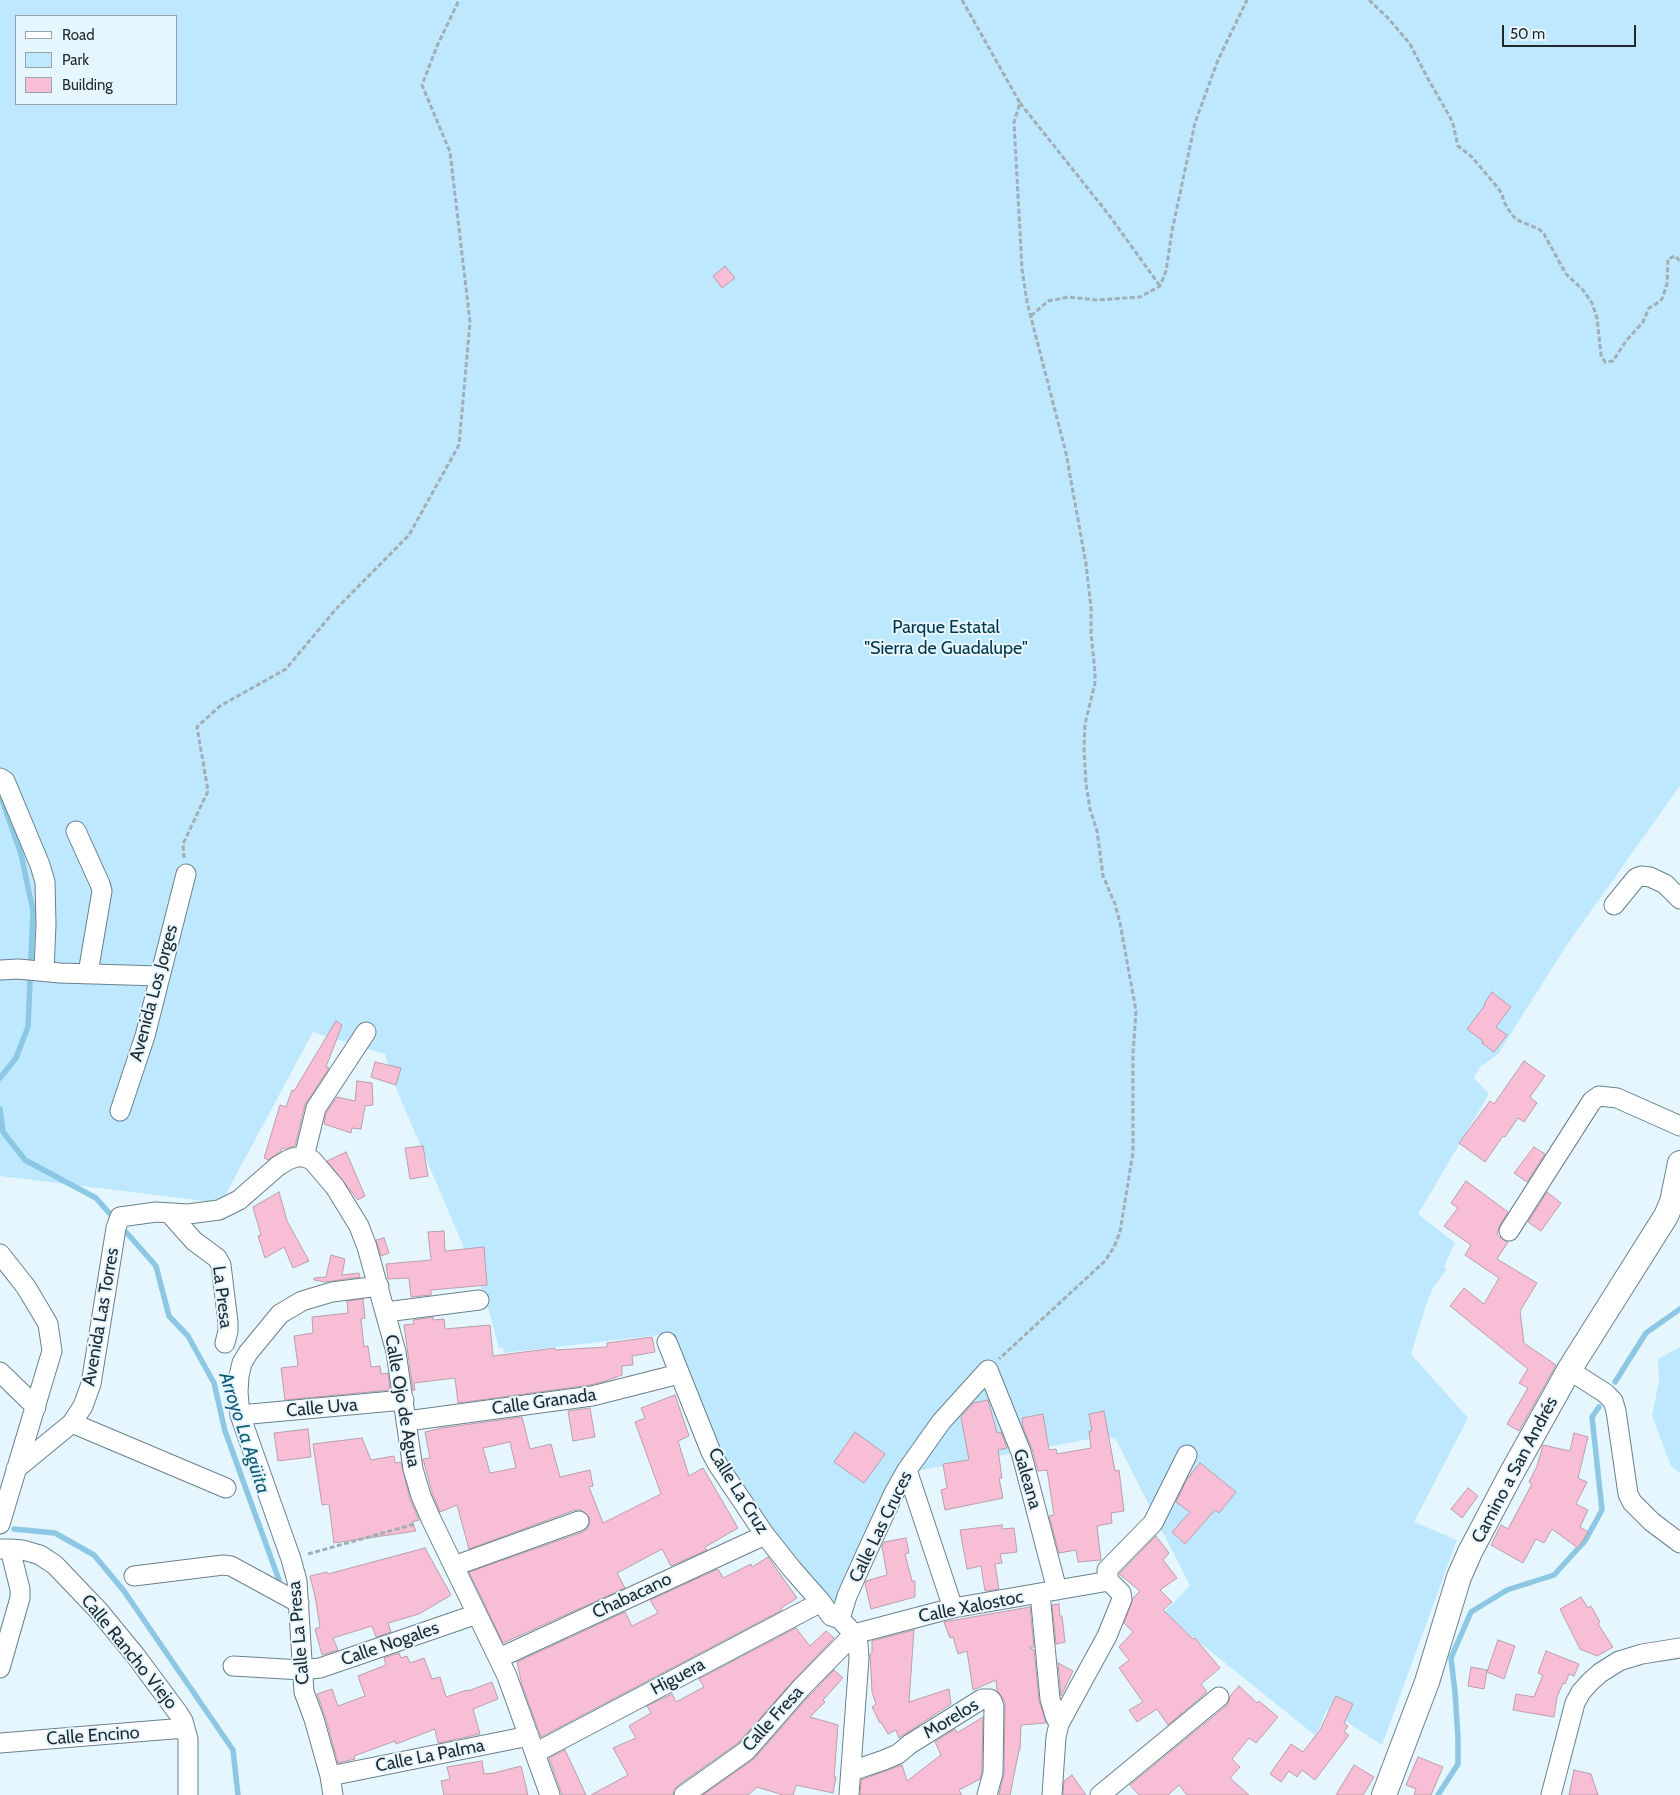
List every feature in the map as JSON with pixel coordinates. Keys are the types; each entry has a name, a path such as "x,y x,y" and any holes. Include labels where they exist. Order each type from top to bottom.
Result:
{"street":[{"path":"0,778 5,781 40,865 45,882 44,971"},
{"path":"76,831 102,891 88,973"},
{"name":"Avenida Los Jorges","path":"120,1111 145,1036 186,874"},
{"path":"1614,905 1636,878 1642,876 1650,877 1665,884 1680,899"},
{"path":"0,970 18,969 159,976"},
{"path":"169,1213 188,1214 219,1210 239,1200 278,1166 288,1160 304,1156 316,1108 366,1032"},
{"path":"1509,1231 1592,1101 1599,1096 1617,1098 1680,1126"},
{"name":"Calle Ojo de Agua","path":"304,1156 312,1160 335,1187 359,1226 379,1286 396,1352 413,1469 421,1496 499,1658 550,1795"},
{"name":"Camino a San Andrés","path":"1384,1795 1426,1682 1459,1577 1510,1476 1570,1370 1666,1216 1672,1202 1680,1163"},
{"name":"La Presa","path":"169,1213 194,1241 217,1258 221,1265 228,1322 225,1343"},
{"name":"Avenida Las Torres","path":"8,1466 72,1422 83,1406 91,1384 118,1220 132,1214 169,1213"},
{"path":"0,1254 26,1287 48,1324 52,1351 36,1407 8,1466 0,1521"},
{"name":"Calle La Presa","path":"333,1795 330,1776 314,1719 304,1692 297,1581 240,1415 238,1392 242,1363 268,1327 280,1314 302,1301 332,1292 379,1286"},
{"path":"386,1312 479,1300"},
{"name":"Calle La Cruz","path":"667,1342 710,1452 765,1535 831,1616 840,1619"},
{"name":"Calle Las Cruces","path":"840,1619 847,1596 869,1547 894,1492 907,1470 941,1422 988,1370"},
{"name":"Galeana","path":"988,1370 1021,1452 1049,1591 1050,1699 1054,1716 1059,1724"},
{"path":"1570,1370 1605,1393 1613,1401 1628,1494 1632,1502 1652,1522 1680,1543"},
{"path":"0,1372 36,1407"},
{"name":"Calle Granada","path":"407,1421 592,1396 679,1374"},
{"name":"Calle Uva","path":"240,1415 404,1400"},
{"path":"72,1422 226,1488"},
{"path":"1052,1795 1056,1737 1059,1724 1107,1636 1122,1599 1121,1593 1109,1581 1108,1570 1153,1523 1187,1455"},
{"path":"907,1470 953,1608"},
{"path":"454,1566 579,1521"},
{"name":"Chabacano","path":"499,1658 765,1535"},
{"path":"0,1668 20,1598 20,1588 5,1549"},
{"name":"Calle Rancho Viejo","path":"5,1549 23,1550 40,1555 55,1565 98,1610 178,1713 188,1740 188,1795"},
{"path":"134,1576 223,1565 232,1566 299,1603"},
{"name":"Calle Xalostoc","path":"854,1634 953,1608 1109,1581"},
{"name":"Higuera","path":"532,1745 821,1602"},
{"name":"Calle Nogales","path":"233,1666 302,1670 320,1668 477,1614"},
{"path":"840,1619 854,1634 858,1644 859,1658 849,1795"},
{"name":"Calle Fresa","path":"684,1795 746,1751 801,1688 854,1634"},
{"path":"1551,1795 1575,1703 1581,1692 1600,1673 1619,1661 1642,1654 1680,1648"},
{"path":"1100,1795 1219,1696"},
{"name":"Morelos","path":"852,1771 898,1754 982,1699 990,1699 994,1706 994,1766 987,1795"},
{"name":"Calle Encino","path":"0,1743 185,1728"},
{"name":"Calle La Palma","path":"330,1776 532,1745"}],"path":[{"path":"186,874 183,844 208,791 197,727 220,706 286,669 336,609 409,535 459,445 470,322 450,152 422,85 437,46 459,0"},
{"path":"962,0 1020,102 1109,215 1160,286"},
{"path":"1031,316 1048,301 1069,297 1096,300 1140,297 1160,286 1166,271 1172,231 1195,123 1218,60 1247,0"},
{"path":"1369,0 1389,18 1410,44 1450,117 1458,146 1472,157 1498,188 1512,215 1517,220 1538,229 1544,234 1561,268 1583,290 1592,303 1597,318 1601,355 1605,362 1612,361 1643,322 1649,308 1662,299 1667,284 1668,259 1676,256 1680,261"},
{"path":"988,1370 1105,1261 1114,1247 1120,1232 1134,1152 1133,1052 1136,1011 1120,923 1104,876 1096,824 1090,809 1086,784 1085,724 1095,683 1091,608 1086,564 1066,453 1031,316 1022,269 1014,122 1020,102"},
{"path":"291,1559 431,1519"}],"green space":[{"name":"Parque Estatal \"Sierra de Guadalupe\"","path":"0,0 1680,0 1680,786 1566,946 1498,1054 1480,1067 1474,1078 1489,1094 1418,1214 1455,1243 1444,1266 1447,1269 1434,1286 1428,1299 1411,1354 1468,1418 1414,1522 1457,1540 1382,1745 1327,1709 1316,1736 1163,1613 1190,1586 1115,1438 1106,1436 895,1475 838,1607 789,1559 719,1461 667,1334 504,1353 503,1348 499,1348 485,1297 395,1086 385,1054 313,1032 221,1203 0,1176"},
{"path":"1680,1347 1680,1473 1671,1466 1652,1416 1659,1381 1658,1359"}],"building":[{"path":"725,266 735,278 722,288 713,276"},
{"path":"1492,992 1511,1007 1496,1027 1507,1035 1494,1052 1467,1029"},
{"path":"336,1021 342,1025 326,1067 329,1068 305,1105 295,1146 282,1148 281,1151 268,1160 264,1158 280,1105 286,1107 292,1090 294,1091"},
{"path":"1524,1061 1545,1076 1530,1097 1537,1103 1524,1122 1518,1118 1485,1162 1459,1143 1490,1101 1494,1104"},
{"path":"375,1062 401,1068 396,1085 371,1077"},
{"path":"357,1081 372,1083 373,1105 365,1106 361,1129 352,1128 351,1133 324,1124 326,1113 337,1097 355,1101"},
{"path":"423,1146 428,1176 410,1179 405,1148"},
{"path":"1534,1147 1545,1154 1527,1182 1514,1173"},
{"path":"346,1152 365,1196 358,1200 327,1161"},
{"path":"1466,1181 1508,1212 1500,1225 1497,1235 1508,1242 1497,1259 1537,1283 1520,1311 1524,1343 1556,1365 1519,1431 1507,1424 1528,1388 1519,1383 1528,1369 1450,1306 1464,1288 1484,1304 1499,1278 1465,1255 1471,1245 1444,1226 1458,1208 1451,1203"},
{"path":"279,1192 287,1221 309,1261 293,1268 284,1247 265,1258 258,1236 261,1235 253,1207"},
{"path":"1547,1192 1561,1203 1541,1231 1528,1222"},
{"path":"444,1231 445,1251 484,1247 487,1285 431,1290 431,1295 411,1297 409,1278 388,1279 386,1264 431,1260 428,1232"},
{"path":"384,1238 389,1253 381,1256 376,1240"},
{"path":"331,1255 345,1259 342,1275 359,1273 360,1277 325,1282 314,1280 314,1278 326,1277"},
{"path":"363,1299 365,1318 361,1319 364,1347 368,1346 371,1367 380,1366 381,1374 388,1373 390,1390 285,1400 281,1368 298,1366 294,1336 313,1333 312,1317 348,1313 347,1301"},
{"path":"433,1317 433,1320 444,1319 445,1329 490,1325 493,1356 555,1348 555,1350 607,1347 607,1343 652,1337 655,1352 632,1356 633,1365 622,1366 622,1375 606,1381 590,1385 458,1403 455,1378 414,1383 415,1390 413,1391 404,1325 414,1324 413,1320"},
{"path":"675,1395 689,1436 678,1441 689,1476 703,1468 738,1528 705,1547 707,1550 671,1566 662,1549 617,1573 625,1588 503,1643 469,1572 583,1532 590,1523 589,1517 581,1510 575,1510 469,1549 457,1505 440,1512 432,1492 423,1459 430,1458 425,1432 522,1417 530,1449 551,1444 560,1477 590,1470 593,1486 589,1487 603,1523 661,1494 635,1422 645,1418 641,1408","holes":["510,1442 516,1468 490,1473 483,1448"]},
{"path":"988,1400 997,1433 1001,1432 1007,1448 998,1450 1002,1478 999,1478 1003,1498 945,1510 941,1490 947,1488 943,1464 969,1460 961,1417 973,1403"},
{"path":"590,1408 595,1437 573,1441 568,1411"},
{"path":"1104,1411 1115,1471 1119,1470 1124,1511 1111,1513 1112,1523 1097,1526 1101,1560 1078,1562 1076,1550 1059,1553 1049,1516 1054,1515 1047,1470 1038,1471 1023,1427 1022,1418 1043,1414 1049,1450 1056,1449 1057,1454 1091,1448 1089,1431 1092,1431 1089,1414"},
{"path":"308,1429 311,1457 278,1461 274,1433"},
{"path":"855,1432 885,1454 864,1483 834,1462"},
{"path":"1574,1433 1588,1437 1578,1478 1587,1482 1576,1504 1588,1510 1580,1527 1588,1532 1578,1548 1552,1529 1544,1543 1536,1539 1523,1563 1491,1545 1501,1525 1508,1529 1532,1484 1529,1482 1537,1466 1543,1445 1570,1451"},
{"path":"362,1438 371,1460 394,1456 395,1463 401,1462 410,1499 419,1520 412,1522 416,1531 334,1543 329,1504 322,1505 313,1444"},
{"path":"1200,1463 1236,1492 1219,1513 1215,1510 1185,1544 1172,1532 1190,1512 1176,1502 1187,1479"},
{"path":"1468,1488 1478,1496 1462,1518 1451,1509"},
{"path":"1002,1525 1002,1529 1014,1528 1017,1552 1000,1554 1002,1563 995,1564 999,1589 985,1591 981,1566 967,1569 960,1530"},
{"path":"1156,1536 1169,1553 1163,1560 1177,1578 1160,1590 1172,1602 1163,1610 1193,1639 1195,1638 1220,1668 1201,1684 1207,1692 1168,1725 1157,1709 1137,1722 1129,1710 1143,1702 1119,1668 1129,1660 1119,1647 1133,1632 1124,1623 1133,1598 1140,1591 1119,1574"},
{"path":"906,1538 909,1553 905,1554 912,1581 915,1581 915,1597 871,1609 865,1584 866,1581 887,1575 882,1546 884,1542"},
{"path":"425,1548 451,1595 419,1614 388,1623 391,1632 376,1637 372,1626 333,1638 338,1650 322,1655 315,1629 320,1627 310,1576 327,1572 328,1574"},
{"path":"768,1557 797,1598 781,1608 782,1610 541,1737 522,1685 517,1662 625,1612 632,1626 658,1613 650,1600 718,1569 723,1578 751,1564 752,1567"},
{"path":"1581,1597 1588,1608 1591,1606 1600,1622 1598,1624 1613,1647 1597,1656 1580,1649 1560,1609"},
{"path":"1059,1604 1065,1642 1056,1644 1052,1605"},
{"path":"1030,1607 1034,1647 1029,1647 1034,1650 1039,1700 1046,1723 1021,1725 1020,1750 1010,1795 999,1795 1004,1773 1005,1703 997,1690 996,1680 973,1690 967,1651 958,1654 953,1637 950,1638 944,1622"},
{"path":"796,1628 810,1646 826,1631 834,1638 738,1743 677,1786 673,1795 591,1795 628,1775 613,1748 636,1738 629,1726 651,1713 647,1706 672,1694 676,1702 704,1687 699,1679"},
{"path":"914,1630 909,1702 949,1689 951,1704 899,1738 896,1730 888,1734 872,1707 876,1704 872,1692 870,1654 872,1653 872,1641"},
{"path":"1498,1640 1515,1646 1504,1679 1487,1672"},
{"path":"1546,1651 1579,1664 1574,1676 1569,1674 1565,1684 1563,1683 1557,1697 1554,1717 1513,1710 1516,1694 1534,1697 1543,1675 1538,1673"},
{"path":"399,1653 401,1658 407,1656 410,1663 424,1658 432,1679 440,1677 446,1697 492,1682 498,1699 473,1709 480,1734 438,1743 435,1729 396,1744 395,1741 354,1756 355,1759 338,1763 317,1694 332,1689 338,1706 365,1696 358,1676 386,1665 384,1658"},
{"path":"1058,1663 1073,1671 1061,1696"},
{"path":"1471,1667 1487,1670 1484,1689 1468,1686"},
{"path":"834,1670 843,1678 823,1700 825,1702 810,1717 838,1725 834,1777 836,1777 833,1793 796,1785 793,1795 783,1795 757,1787 748,1795 703,1795 754,1759"},
{"path":"1239,1686 1257,1703 1259,1701 1278,1717 1256,1743 1249,1738 1232,1759 1240,1767 1230,1778 1249,1795 1187,1795 1179,1785 1168,1795 1139,1795 1130,1785 1226,1706 1230,1696"},
{"path":"1336,1696 1353,1704 1344,1723 1348,1726 1344,1732 1349,1735 1315,1780 1302,1770 1297,1777 1289,1771 1281,1782 1270,1774 1291,1744 1303,1752 1320,1730"},
{"path":"983,1717 982,1771 980,1779 959,1790 962,1795 860,1795 861,1780 902,1765 907,1781 941,1755 935,1742 955,1729 957,1733"},
{"path":"565,1750 586,1795 562,1795 549,1758"},
{"path":"1418,1757 1443,1767 1431,1795 1414,1795 1416,1789 1406,1785"},
{"path":"482,1761 484,1774 521,1766 528,1795 444,1795 441,1781 450,1779 447,1767"},
{"path":"1354,1765 1374,1777 1363,1795 1336,1795"},
{"path":"1574,1770 1591,1774 1598,1795 1569,1795"},
{"path":"1072,1775 1086,1795 1063,1795 1064,1781"}],"waterway":[{"name":"Arroyo La Agüita","path":"0,794 21,854 33,911 28,1027 16,1058 0,1078"},
{"name":"Arroyo La Agüita","path":"0,1109 3,1132 25,1160 96,1198 156,1266 169,1316 188,1336 214,1383 225,1431 279,1580"},
{"path":"1615,1382 1646,1333 1680,1309"},
{"path":"1438,1795 1458,1764 1455,1692 1451,1658 1471,1612 1507,1590 1554,1575 1585,1541 1602,1510 1592,1417 1599,1407"},
{"name":"Arroyo La Agüita","path":"14,1529 55,1533 94,1555 124,1591 233,1750 238,1795"}]}
